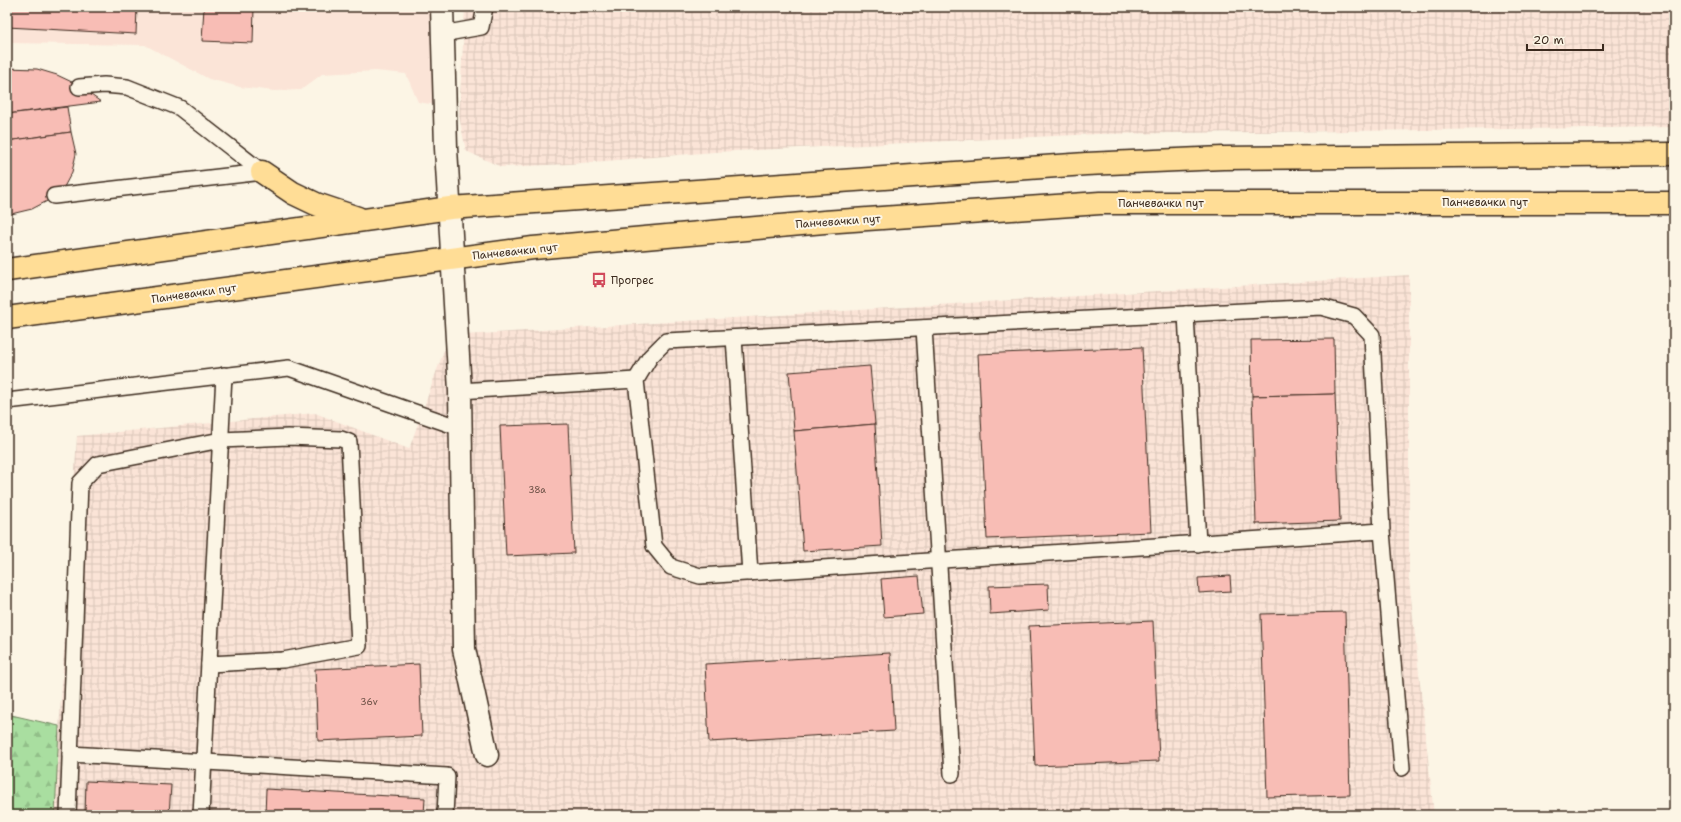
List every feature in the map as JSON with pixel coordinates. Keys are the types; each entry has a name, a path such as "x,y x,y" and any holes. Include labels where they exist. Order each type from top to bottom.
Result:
{"main road":[{"path":"7,270 450,208 1109,163 1223,158 1674,154"},
{"path":"262,172 293,193 316,204 363,220"},
{"name":"Панчевачки пут","path":"7,318 542,247 824,222 1100,203 1674,203"}],"street":[{"path":"442,7 450,208 460,390 464,648 487,755"}],"lane":[{"path":"442,34 481,27 485,7"},
{"path":"79,87 104,85 126,87 180,108 262,172"},
{"path":"54,196 262,172"},
{"path":"1382,532 700,576 671,567 654,546 636,380 650,356 666,341 1321,307 1354,316 1372,335 1382,532 1402,768"},
{"path":"1186,314 1198,544"},
{"path":"924,328 952,774"},
{"path":"734,338 750,573"},
{"path":"7,401 289,368 460,428"},
{"path":"201,815 224,376"},
{"path":"460,390 636,380"},
{"path":"68,815 80,483 98,464 221,440 288,437 341,439 349,442 359,646 283,660 209,664"},
{"path":"70,754 447,776 445,815"}],"shaded area":[{"path":"7,7 436,7 436,105 418,102 406,74 376,71 322,74 301,90 274,91 240,87 209,79 145,45 7,43"},
{"path":"465,7 1674,7 1674,127 1098,134 714,152 569,164 501,167 466,151 459,116"},
{"path":"1409,275 1409,579 1434,815 910,815 860,810 859,815 54,815 77,436 315,413 409,449 449,336"}],"green space":[{"path":"7,714 59,726 55,815 7,815"}],"building":[{"path":"7,7 137,7 136,34 7,27"},
{"path":"204,7 254,7 253,43 202,41"},
{"path":"7,68 37,69 57,75 74,83 101,102 7,114"},
{"path":"67,107 71,132 7,141 7,114"},
{"path":"71,132 76,154 72,172 64,187 51,199 32,209 7,215 7,141"},
{"path":"1334,339 1335,394 1252,396 1251,340"},
{"path":"1142,347 1151,532 987,539 978,354"},
{"path":"870,366 875,424 794,431 789,372"},
{"path":"1335,394 1340,521 1256,524 1252,396"},
{"path":"568,424 574,553 506,556 500,426"},
{"path":"875,424 882,546 803,551 794,431"},
{"path":"919,576 923,614 884,617 881,579"},
{"path":"1230,576 1231,591 1199,593 1198,578"},
{"path":"1048,584 1049,610 990,614 989,586"},
{"path":"1345,612 1350,795 1267,797 1261,614"},
{"path":"1153,621 1159,761 1035,766 1029,626"},
{"path":"890,653 894,731 709,742 705,664"},
{"path":"419,664 422,736 318,741 315,669"},
{"path":"86,781 171,785 169,815 85,815"},
{"path":"266,789 425,798 424,815 265,815"}],"place":[{"name":"Прогрес","path":"599,280"}]}
